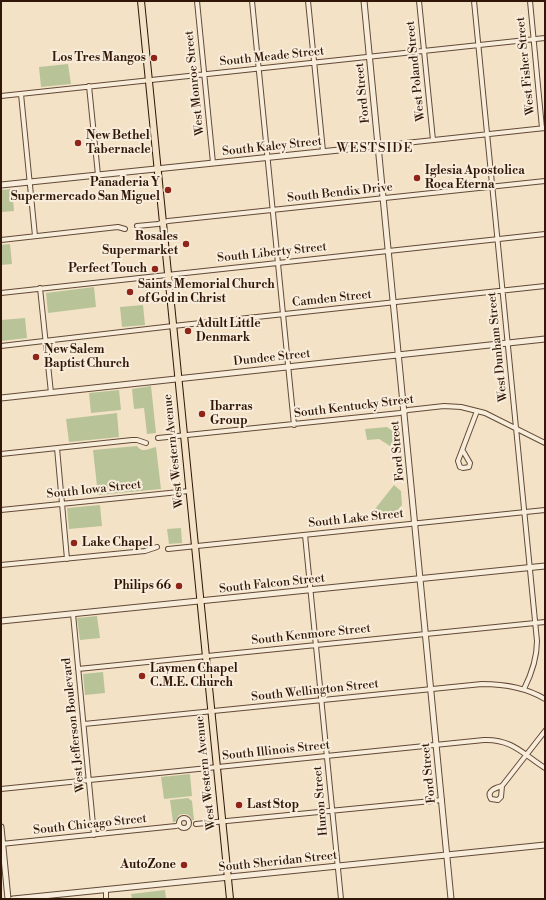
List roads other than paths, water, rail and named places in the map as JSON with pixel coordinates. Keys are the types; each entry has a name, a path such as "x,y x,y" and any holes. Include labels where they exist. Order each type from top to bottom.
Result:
{"main road":[{"name":"West Western Avenue","path":"140,1 230,899"}],"street":[{"name":"West Monroe Street","path":"197,1 213,163"},
{"path":"252,1 294,424"},
{"path":"308,1 323,152"},
{"name":"Ford Street","path":"364,1 451,899"},
{"name":"West Poland Street","path":"419,1 433,140"},
{"name":"West Dunham Street","path":"474,1 537,640 536,658 531,675 524,690"},
{"name":"West Fisher Street","path":"530,1 544,128"},
{"name":"South Meade Street","path":"1,96 545,38"},
{"path":"89,86 98,175"},
{"path":"21,94 35,236"},
{"name":"South Kaley Street","path":"1,185 544,128"},
{"name":"South Bendix Drive","path":"137,226 168,221 545,181"},
{"path":"1,240 118,227 125,229"},
{"name":"South Liberty Street","path":"1,293 545,234"},
{"name":"Camden Street","path":"1,346 545,286"},
{"path":"40,288 51,393"},
{"name":"Dundee Street","path":"1,398 545,339"},
{"name":"South Kentucky Street","path":"158,438 400,414 408,410 444,406 462,407 490,415 545,443"},
{"path":"463,451 477,411"},
{"path":"1,454 132,440 146,443"},
{"path":"57,448 67,559"},
{"name":"South Iowa Street","path":"1,510 189,491"},
{"name":"South Lake Street","path":"168,548 545,510"},
{"name":"Huron Street","path":"305,535 341,899"},
{"path":"1,565 146,551 157,547"},
{"name":"South Falcon Street","path":"1,621 545,566"},
{"name":"West Jefferson Boulevard","path":"73,614 94,835"},
{"name":"South Kenmore Street","path":"78,669 545,622"},
{"name":"South Wellington Street","path":"84,724 494,684 516,687 545,699"},
{"path":"502,786 545,731"},
{"name":"South Illinois Street","path":"1,788 484,740 497,740 514,746 545,768"},
{"path":"196,824 442,800"},
{"name":"South Chicago Street","path":"2,844 179,825"},
{"path":"1,827 8,899"},
{"name":"South Sheridan Street","path":"13,899 57,897 106,889 545,845"},
{"path":"106,889 106,899"}],"place":[{"name":"Los Tres Mangos","path":"154,58"},
{"name":"New Bethel Tabernacle","path":"78,143"},
{"name":"Iglesia Apostolica Roca Eterna","path":"417,178"},
{"name":"Panaderia Y Supermercado San Miguel","path":"168,190"},
{"name":"Rosales Supermarket","path":"186,244"},
{"name":"Perfect Touch","path":"155,269"},
{"name":"Saints Memorial Church of God in Christ","path":"130,292"},
{"name":"Adult Little Denmark","path":"188,331"},
{"name":"New Salem Baptist Church","path":"36,357"},
{"name":"Ibarras Group","path":"202,414"},
{"name":"Lake Chapel","path":"74,543"},
{"name":"Philips 66","path":"179,586"},
{"name":"Laymen Chapel C.M.E. Church","path":"142,676"},
{"name":"Last Stop","path":"239,805"},
{"name":"AutoZone","path":"184,865"}],"district":[{"name":"WESTSIDE","path":"375,149"}]}
